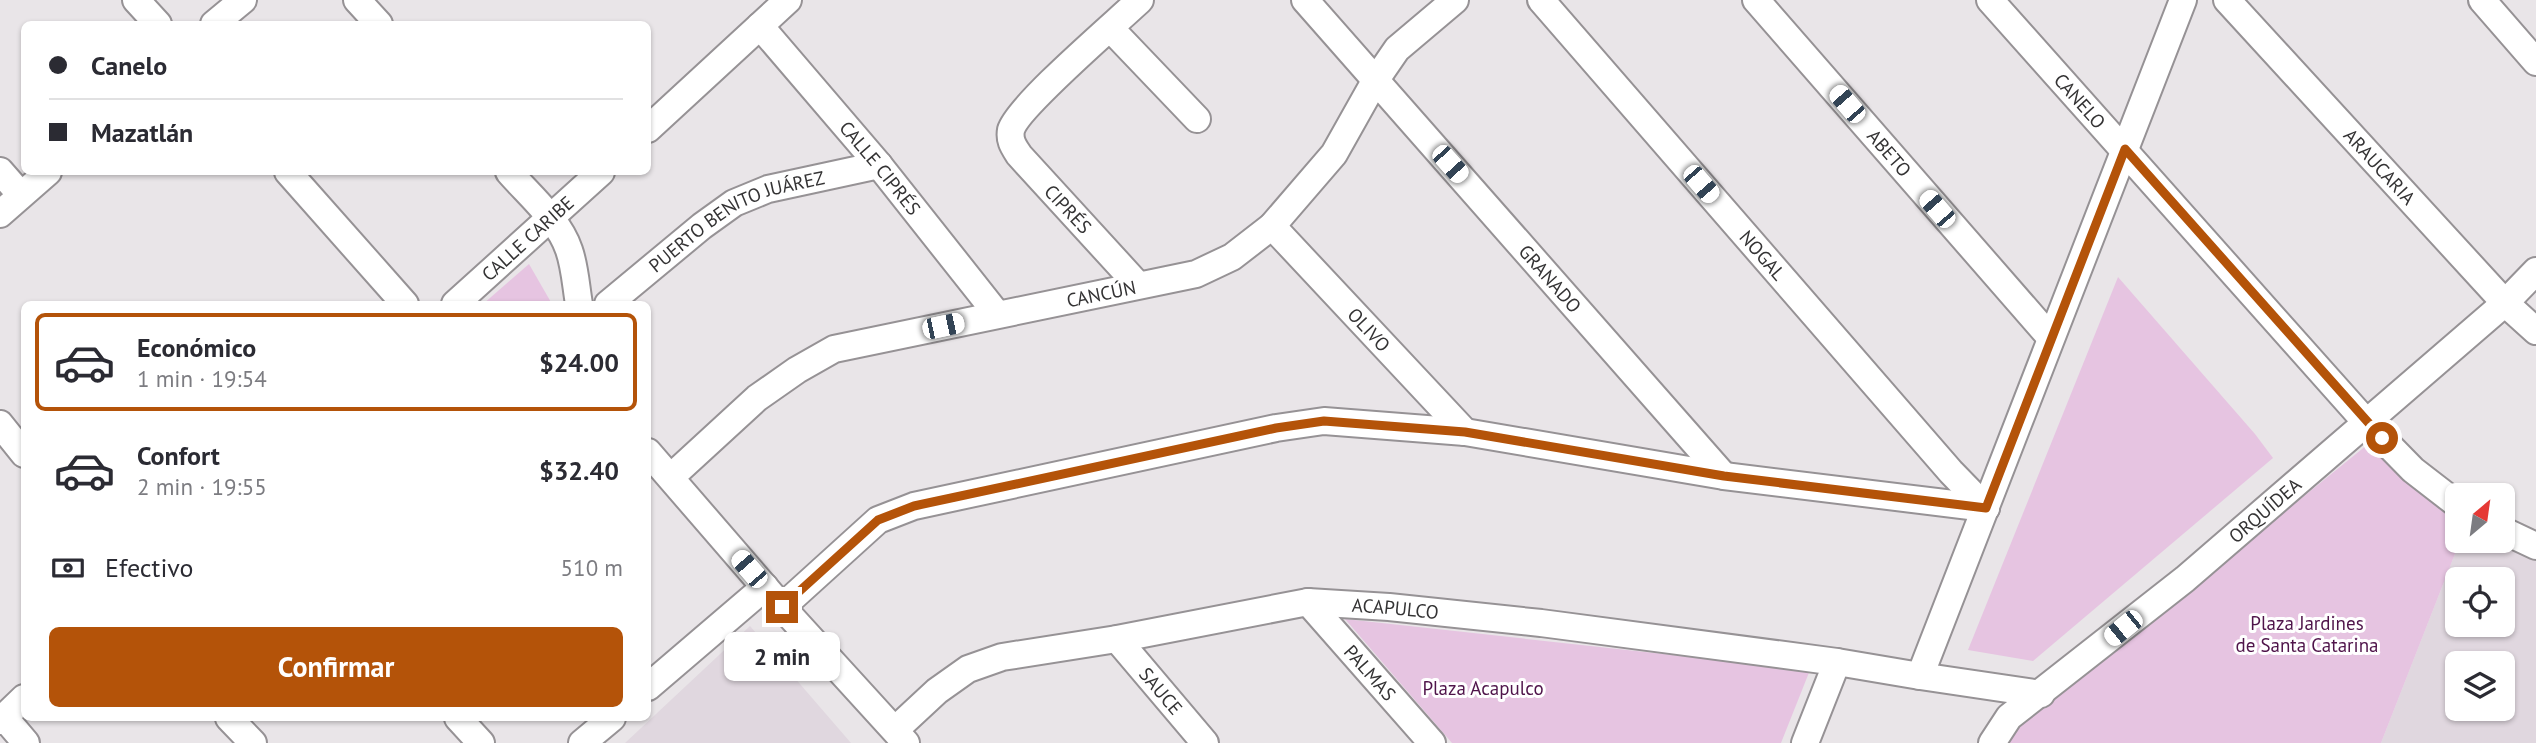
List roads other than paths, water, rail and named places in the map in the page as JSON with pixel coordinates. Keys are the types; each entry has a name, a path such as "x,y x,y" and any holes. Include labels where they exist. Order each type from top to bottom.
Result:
{"street":[{"path":"136,0 155,21"},
{"path":"218,21 243,0"},
{"path":"357,0 376,21"},
{"path":"651,126 788,0"},
{"path":"1140,0 1110,28 1197,119"},
{"name":"GRANADO","path":"1305,0 1724,476"},
{"name":"CANCÚN","path":"671,477 757,398 797,370 834,349 1137,284 1196,274 1231,257 1272,226 1334,154 1375,81 1397,49 1454,0"},
{"name":"NOGAL","path":"1541,0 1933,451 1986,508"},
{"name":"ABETO","path":"1756,0 2050,337"},
{"name":"CANELO","path":"1990,0 2366,422 2413,470 2445,495"},
{"path":"1920,676 2183,0"},
{"name":"ARAUCARIA","path":"2227,0 2505,303 2536,331"},
{"path":"2482,0 2536,62"},
{"name":"CALLE CIPRÉS","path":"760,26 878,165 997,314"},
{"name":"CIPRÉS","path":"1110,28 1035,98 1012,128 1010,140 1019,155 1137,284"},
{"name":"PUERTO BENITO JUÁREZ","path":"612,301 734,203 768,189 878,165"},
{"path":"0,171 21,195"},
{"path":"0,214 44,175"},
{"path":"291,175 402,301"},
{"path":"512,175 550,218 569,250 578,301"},
{"name":"CALLE CARIBE","path":"457,301 598,175"},
{"name":"OLIVO","path":"1272,226 1465,432"},
{"name":"ORQUÍDEA","path":"1992,743 2009,717 2185,579 2505,303 2536,271"},
{"path":"651,679 774,597 878,520 914,506 1276,428 1324,421 1465,432 1724,476 1986,508"},
{"path":"0,424 21,450"},
{"path":"651,455 901,737"},
{"path":"2515,536 2536,546"},
{"name":"ACAPULCO","path":"901,737 937,691 968,669 1002,657 1117,639 1308,602 1389,607 1541,623 1837,662 2041,694"},
{"name":"PALMAS","path":"1308,602 1432,743"},
{"name":"SAUCE","path":"1117,639 1206,743"},
{"path":"1805,743 1837,662"},
{"path":"21,701 2,719 26,743"},
{"path":"232,721 253,743"},
{"path":"461,721 481,743"},
{"path":"582,743 608,721"}],"park label":[{"name":"Plaza Jardines de Santa Catarina","path":"2307,634"},
{"name":"Plaza Acapulco","path":"1483,688"}]}
